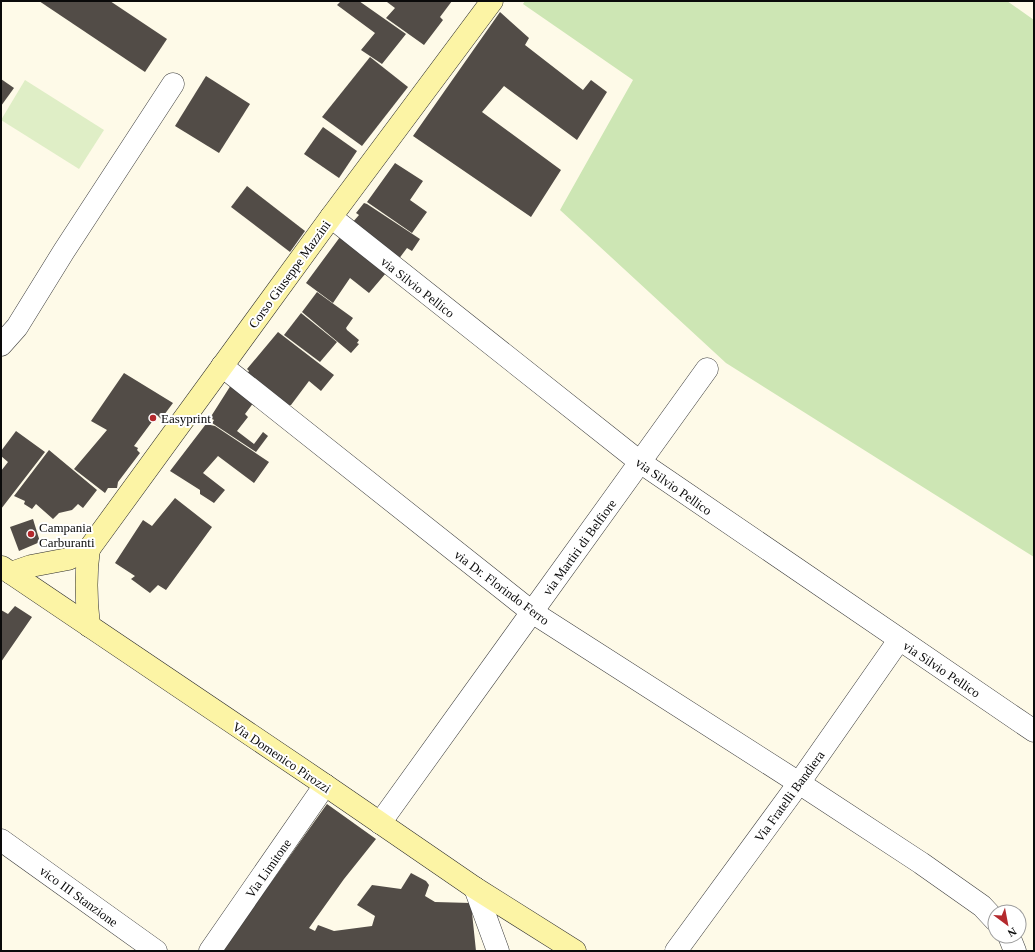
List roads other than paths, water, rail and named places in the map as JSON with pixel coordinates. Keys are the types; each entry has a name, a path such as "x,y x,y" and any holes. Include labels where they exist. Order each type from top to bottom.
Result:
{"street":[{"name":"Corso Giuseppe Mazzini","path":"6,570 68,559 89,549 331,217 492,1"},
{"path":"1,346 17,327 64,251 173,84"},
{"name":"via Silvio Pellico","path":"331,217 640,462 1034,731"},
{"name":"via Dr. Florindo Ferro","path":"222,366 532,612 800,783 921,863 982,906 987,911"},
{"name":"via Martiri di Belfiore","path":"380,823 707,369"},
{"name":"Corso Giuseppe Mazzini","path":"89,549 86,572 89,626"},
{"name":"Corso Giuseppe Mazzini","path":"50,599 49,582 68,559"},
{"path":"6,570 50,599"},
{"name":"Via Domenico Pirozzi","path":"50,599 475,888 575,951"},
{"name":"Via Fratelli Bandiera","path":"676,951 800,783 899,640"},
{"name":"Via Limitone","path":"210,951 325,785"},
{"name":"vico III Stanzione","path":"1,840 156,951"},
{"path":"475,888 498,951"}],"place":[{"name":"Easyprint","path":"153,418"},
{"name":"Campania Carburanti","path":"31,534"}]}
